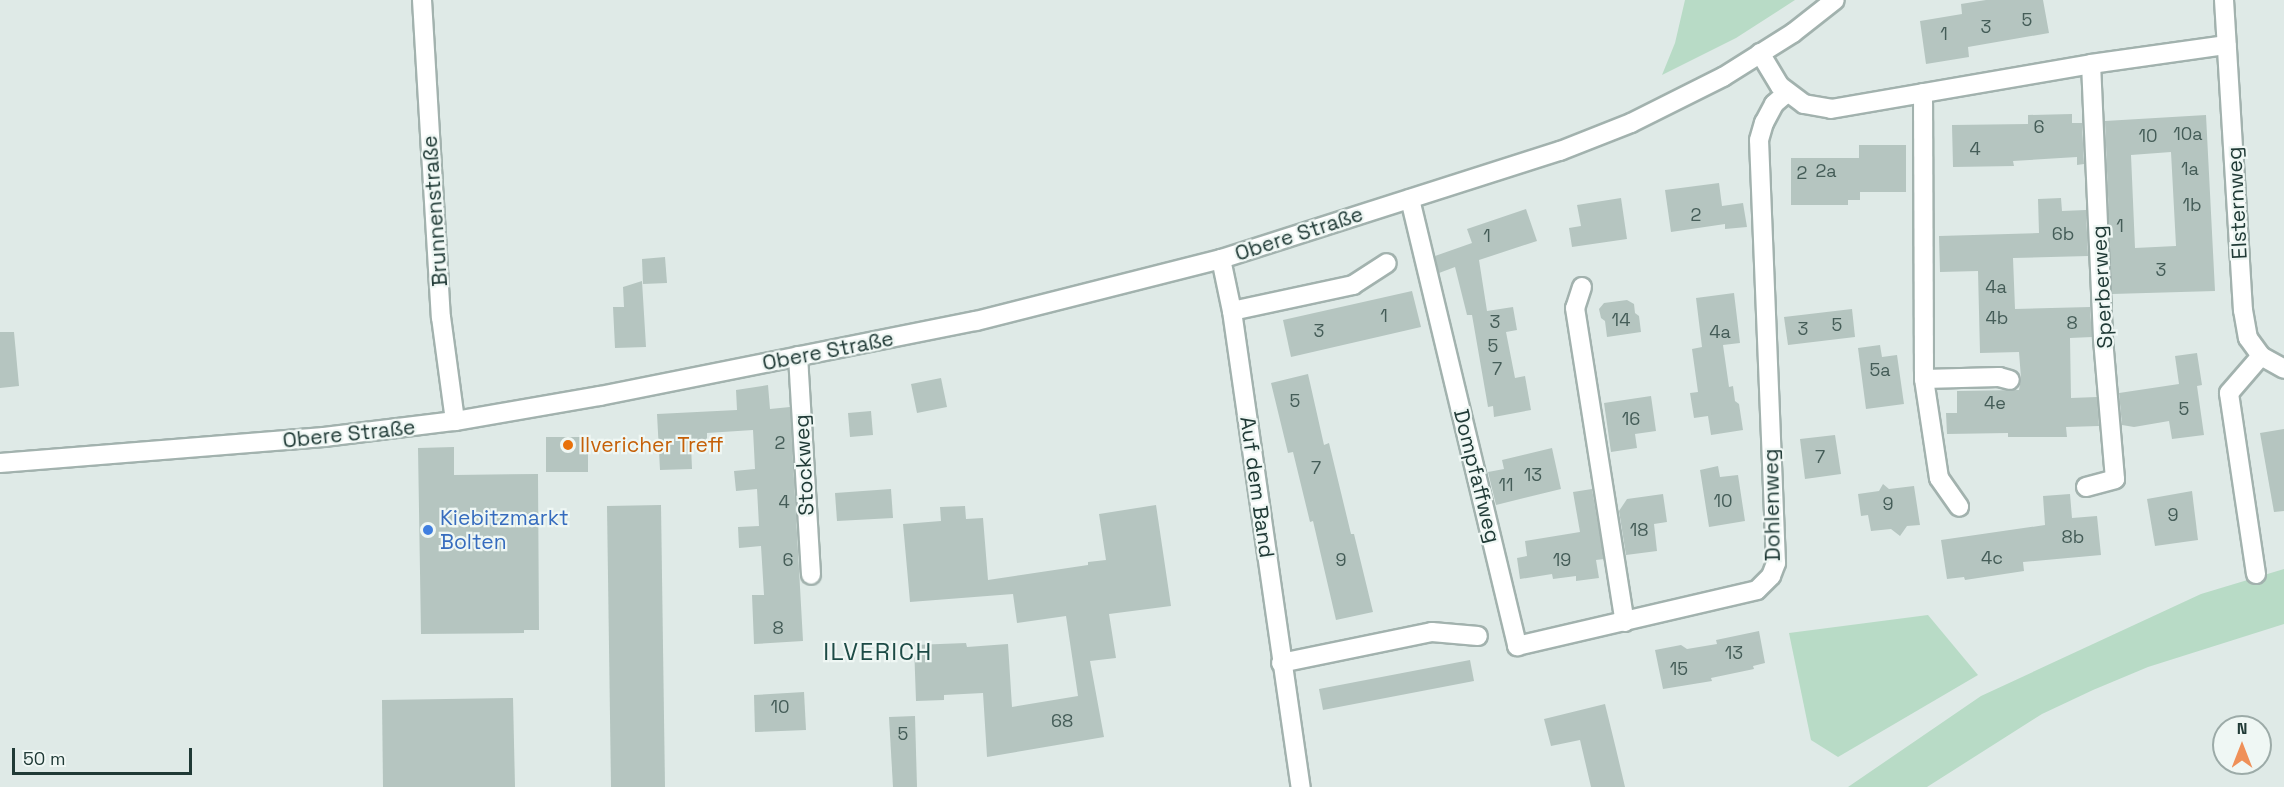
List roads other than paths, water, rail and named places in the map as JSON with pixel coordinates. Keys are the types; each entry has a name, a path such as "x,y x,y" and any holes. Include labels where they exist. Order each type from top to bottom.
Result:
{"street":[{"name":"Brunnenstraße","path":"422,0 441,317 455,421"},
{"name":"Obere Straße","path":"0,463 313,438 455,421 976,321 1221,259 1560,151 1631,123 1723,77 1793,33 1835,0"},
{"path":"1760,53 1780,86 1804,104 1831,109 2091,64 2227,45 2224,0"},
{"name":"Elsternweg","path":"2227,45 2243,310 2248,338 2261,356"},
{"name":"Sperberweg","path":"2086,487 2115,478 2103,338 2091,64"},
{"name":"Dohlenweg","path":"1625,622 1757,590 1771,576 1776,563 1759,140 1771,110 1788,92"},
{"path":"1923,93 1924,379 1939,478 1959,507"},
{"name":"Dompfaffweg","path":"1410,199 1517,646 1625,622"},
{"name":"Auf dem Band","path":"1221,259 1232,311 1281,663 1301,787"},
{"path":"1232,311 1353,285 1387,263"},
{"path":"1582,287 1575,308 1625,622"},
{"name":"Stockweg","path":"798,356 811,574"},
{"path":"2256,574 2229,393 2261,356 2284,369"},
{"path":"1924,379 1999,377 2010,380"},
{"path":"1281,663 1432,633 1478,636"}],"place":[{"name":"Ilvericher Treff","path":"568,445"},
{"name":"Kiebitzmarkt Bolten","path":"428,530"}],"district":[{"name":"ILVERICH","path":"878,652"}]}
